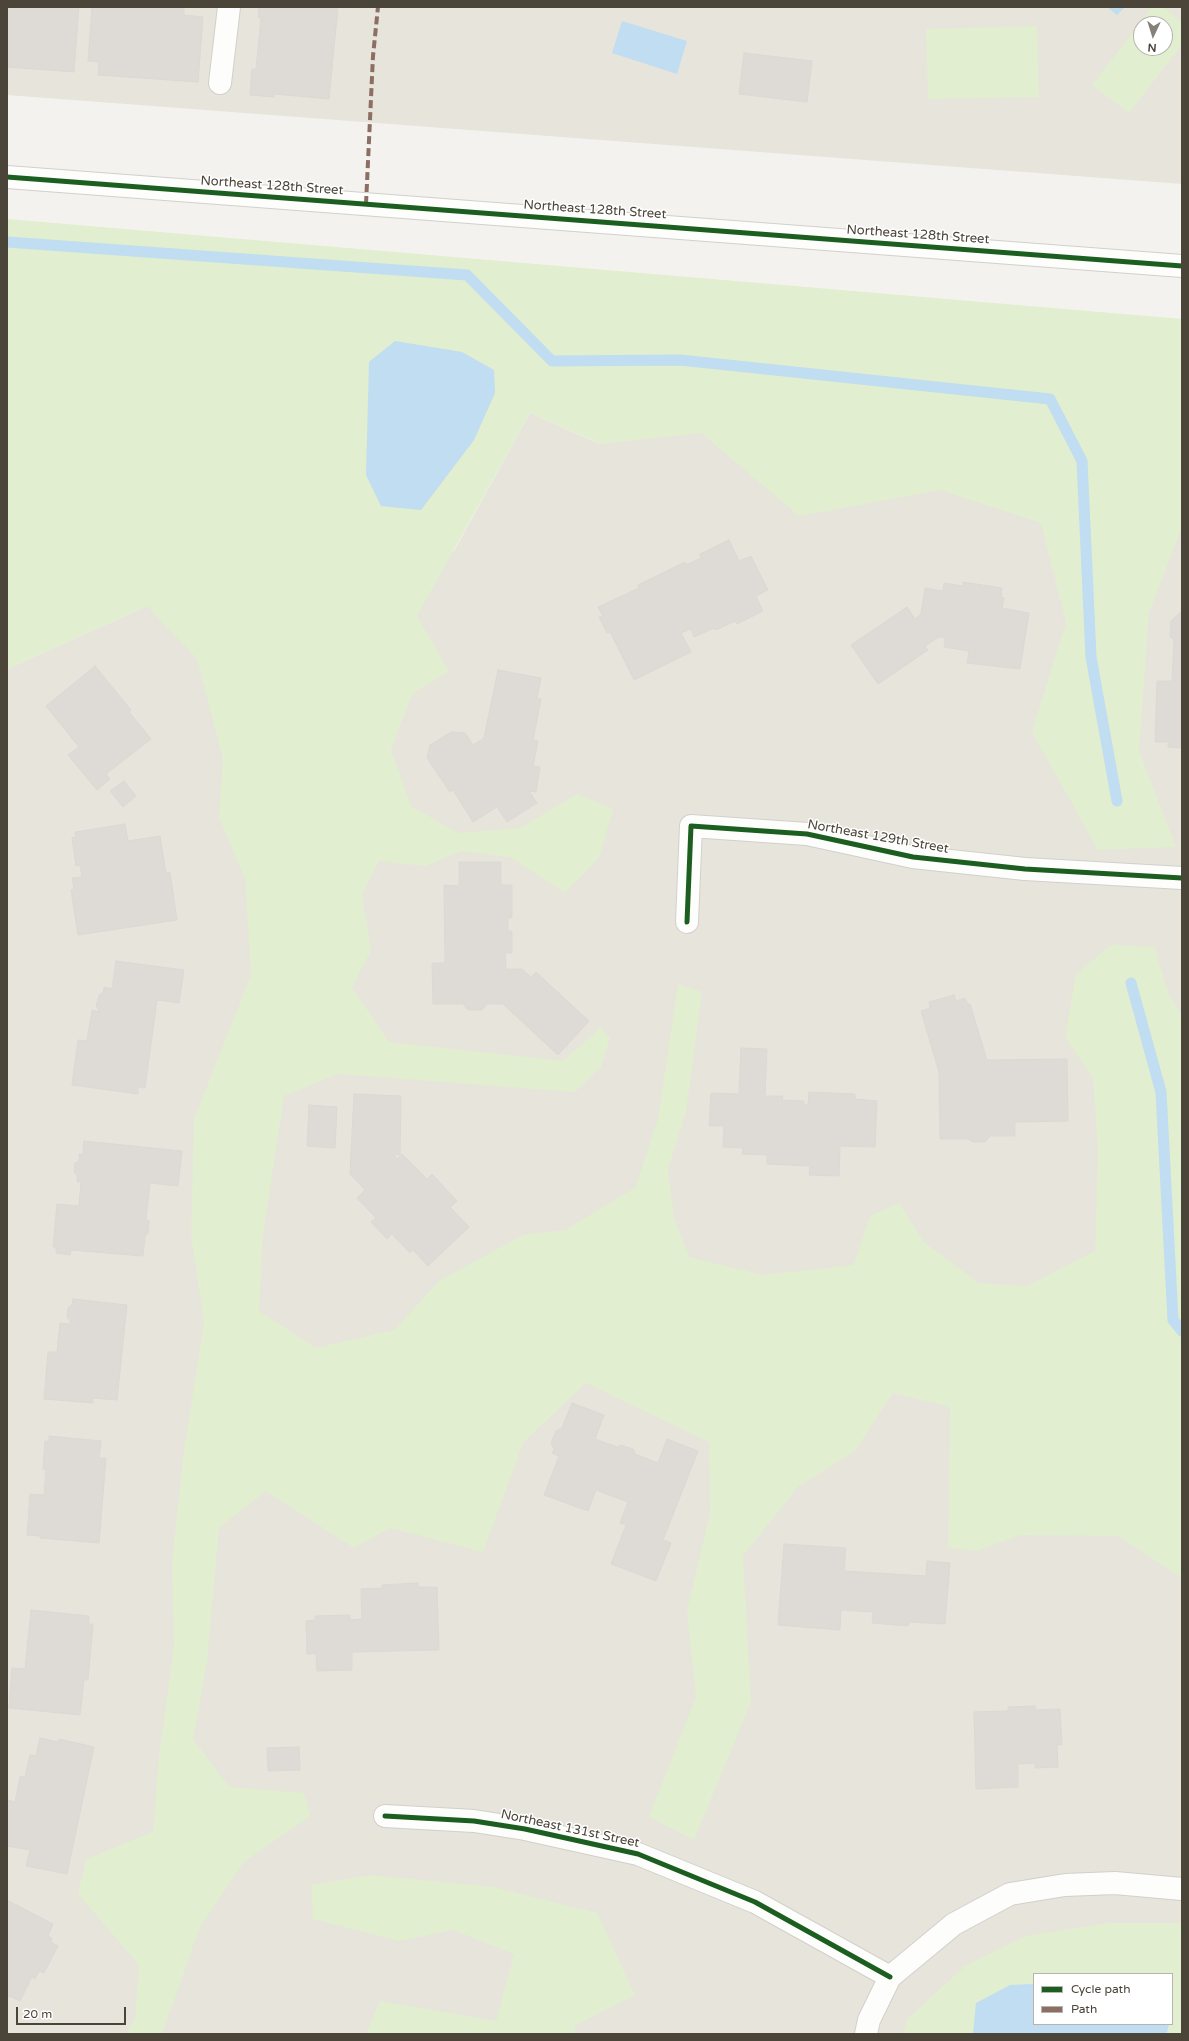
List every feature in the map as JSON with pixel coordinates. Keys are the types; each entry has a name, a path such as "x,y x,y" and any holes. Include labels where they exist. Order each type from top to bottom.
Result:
{"street":[{"path":"220,82 229,7"},
{"name":"Northeast 128th Street","path":"7,177 1182,266"},
{"name":"Northeast 129th Street","path":"686,922 691,826 807,834 913,857 1025,869 1182,878"},
{"name":"Northeast 131st Street","path":"385,1816 474,1821 525,1829 638,1854 755,1902 890,1977"},
{"path":"866,2034 869,2020 890,1977 954,1924 1010,1894 1065,1885 1114,1882 1182,1889"}],"shaded area":[{"path":"7,7 1182,7 1182,184 7,95"},
{"path":"1182,319 1182,2034 7,2034 7,669 216,575 454,551 530,413 600,444"}],"green space":[{"path":"1152,7 1163,7 1182,22 1182,45 1129,113 1092,85 1133,32 1133,56 1173,56 1173,16 1145,16"},
{"path":"1037,26 1039,97 928,99 926,29"},
{"path":"7,219 1182,319 1182,527 1149,613 1139,751 1176,847 1098,850 1032,732 1066,622 1041,523 940,490 799,516 701,433 601,444 530,413 417,616 449,671 412,694 391,750 411,806 458,833 520,828 577,794 613,809 599,858 565,893 510,857 461,851 425,866 379,861 362,894 371,951 352,987 389,1042 563,1061 600,1028 610,1037 601,1067 575,1092 338,1074 284,1096 263,1234 259,1311 316,1348 394,1330 439,1281 523,1235 565,1230 636,1187 658,1118 678,984 702,992 686,1112 668,1170 674,1218 689,1257 763,1275 854,1265 870,1216 899,1203 924,1242 979,1283 1027,1286 1095,1251 1098,1150 1093,1078 1065,1037 1076,975 1110,945 1155,947 1168,993 1182,1016 1182,1578 1118,1536 1020,1535 976,1551 948,1548 950,1407 893,1393 855,1451 798,1487 743,1556 751,1702 694,1840 649,1817 696,1697 687,1611 710,1513 709,1442 586,1383 523,1443 483,1552 390,1528 354,1548 266,1491 219,1528 207,1662 193,1739 229,1787 304,1793 310,1816 244,1862 200,1927 162,2034 126,2034 135,2018 139,1965 78,1894 86,1859 153,1832 159,1756 174,1646 172,1562 184,1450 204,1323 191,1235 194,1119 251,975 245,879 219,817 223,759 197,659 147,606 7,669"},
{"path":"370,1875 494,1887 597,1913 635,1995 574,2026 575,2034 366,2034 380,2001 496,2021 514,1954 453,1930 399,1941 313,1919 311,1885"},
{"path":"1107,1923 1182,1923 1182,2034 903,2034 907,2019 965,1966 1026,1936"}],"water":[{"path":"1107,7 1125,7 1117,15"},
{"path":"622,21 687,41 677,74 612,53"},
{"path":"395,341 462,352 494,370 495,393 474,440 421,510 381,506 366,475 369,362"},
{"path":"1033,1984 1033,2025 1169,2025 1167,2032 1165,2034 973,2034 976,2003 1010,1985"}],"building":[{"path":"7,7 79,7 74,72 7,67"},
{"path":"92,7 184,7 184,15 203,17 198,82 98,75 99,62 88,61"},
{"path":"259,7 338,7 329,99 275,94 274,97 250,95 252,69 256,69 261,18 258,17"},
{"path":"744,53 812,61 807,102 739,94"},
{"path":"729,540 739,561 751,556 768,590 756,596 763,611 737,624 735,621 716,630 714,628 694,637 691,629 681,633 691,652 634,680 610,632 607,633 599,617 603,616 598,607 639,588 638,585 685,562 686,565 701,558 700,554"},
{"path":"963,582 1002,588 1001,597 1004,598 1002,608 1029,613 1020,669 967,663 969,651 944,647 945,638 939,637 925,646 928,650 878,684 851,645 907,607 915,619 921,614 925,588 943,591 944,583 963,586"},
{"path":"1182,611 1182,748 1168,747 1168,742 1155,742 1157,681 1172,681 1174,640 1170,637 1171,621"},
{"path":"95,666 131,710 129,712 151,739 106,774 110,779 97,790 68,755 79,747 46,706"},
{"path":"498,670 541,678 537,698 541,699 533,740 538,741 533,766 540,767 536,792 529,791 537,803 507,822 497,807 473,822 453,790 450,792 427,758 430,745 451,732 465,733 473,745 484,738"},
{"path":"124,781 136,796 123,807 110,791"},
{"path":"125,824 128,841 160,836 166,873 170,872 177,920 78,935 71,890 74,889 72,878 82,877 80,865 76,866 72,838 76,837 75,832"},
{"path":"459,862 501,862 501,885 512,885 512,918 508,918 508,931 512,931 512,953 505,953 506,969 522,969 531,977 536,972 589,1021 558,1055 503,1004 487,1004 482,1010 468,1010 463,1004 433,1004 432,963 445,963 444,885 459,886"},
{"path":"116,961 184,970 179,1003 157,1000 145,1088 138,1087 138,1094 72,1085 78,1040 87,1041 92,1010 100,1012 96,1006 99,995 103,993 104,987 112,989"},
{"path":"954,995 956,1001 965,998 968,1004 970,1004 987,1060 1067,1059 1068,1121 1015,1122 1015,1136 990,1136 985,1142 973,1142 968,1139 940,1139 939,1072 921,1011 930,1008 929,1002"},
{"path":"741,1048 767,1049 765,1096 783,1096 782,1100 804,1101 804,1105 808,1105 809,1092 855,1094 855,1099 877,1101 875,1147 840,1146 839,1176 809,1175 810,1166 767,1164 767,1155 742,1154 743,1148 723,1147 724,1126 709,1126 711,1093 739,1094"},
{"path":"354,1094 401,1096 400,1155 394,1155 397,1159 402,1154 427,1179 432,1174 457,1201 450,1207 469,1227 428,1266 413,1250 410,1253 392,1234 387,1239 371,1222 376,1218 357,1198 365,1190 350,1174"},
{"path":"309,1105 337,1107 335,1148 307,1146"},
{"path":"84,1141 182,1151 178,1186 150,1183 146,1219 149,1221 148,1233 145,1236 143,1256 71,1250 70,1255 56,1253 56,1247 53,1247 57,1204 79,1206 81,1182 77,1182 77,1175 74,1172 75,1163 79,1161 79,1154 83,1155"},
{"path":"73,1299 127,1305 117,1400 93,1398 93,1403 44,1399 48,1352 57,1352 60,1323 70,1324 67,1317 68,1308 72,1305"},
{"path":"572,1403 604,1415 595,1439 617,1447 621,1445 633,1449 635,1454 658,1463 667,1439 698,1451 663,1540 671,1543 656,1581 611,1564 626,1525 620,1523 628,1502 596,1490 588,1511 544,1495 559,1456 552,1453 554,1449 551,1443 556,1431 562,1428"},
{"path":"49,1436 101,1441 99,1458 106,1458 99,1543 40,1538 40,1536 27,1535 30,1494 44,1495 46,1470 43,1469 45,1441 49,1441"},
{"path":"784,1544 846,1548 844,1571 926,1576 927,1561 950,1563 945,1624 909,1622 908,1626 872,1623 873,1612 841,1610 840,1630 778,1625"},
{"path":"418,1583 418,1587 437,1587 439,1650 352,1652 352,1670 317,1671 316,1654 307,1654 306,1621 315,1620 315,1616 350,1615 350,1620 362,1619 361,1589 382,1588 382,1585"},
{"path":"31,1610 89,1616 89,1624 93,1624 88,1680 84,1680 80,1715 9,1708 12,1668 25,1669"},
{"path":"1035,1706 1035,1710 1060,1709 1062,1745 1057,1745 1058,1767 1035,1768 1035,1763 1018,1764 1018,1787 976,1789 974,1712 1008,1711 1008,1707"},
{"path":"40,1738 58,1742 59,1739 94,1747 67,1874 26,1866 30,1850 7,1846 8,1800 15,1802 20,1776 25,1777 30,1755 36,1756"},
{"path":"299,1747 300,1770 268,1771 267,1748"},
{"path":"7,1900 53,1924 48,1936 52,1938 51,1942 58,1946 44,1973 39,1971 35,1979 32,1977 20,2001 9,1996 7,2000"}],"waterway":[{"path":"7,242 467,275 552,361 680,360 1050,399 1082,461 1091,657 1117,801"},
{"path":"1131,983 1161,1092 1173,1320 1182,1331"}],"marked path":[{"path":"366,204 373,56 378,7"}],"cycle path":[{"path":"7,177 1182,266"},
{"path":"687,922 691,826 807,834 913,857 1025,869 1182,878"},
{"path":"385,1816 474,1821 525,1829 638,1854 755,1902 890,1977"}]}
